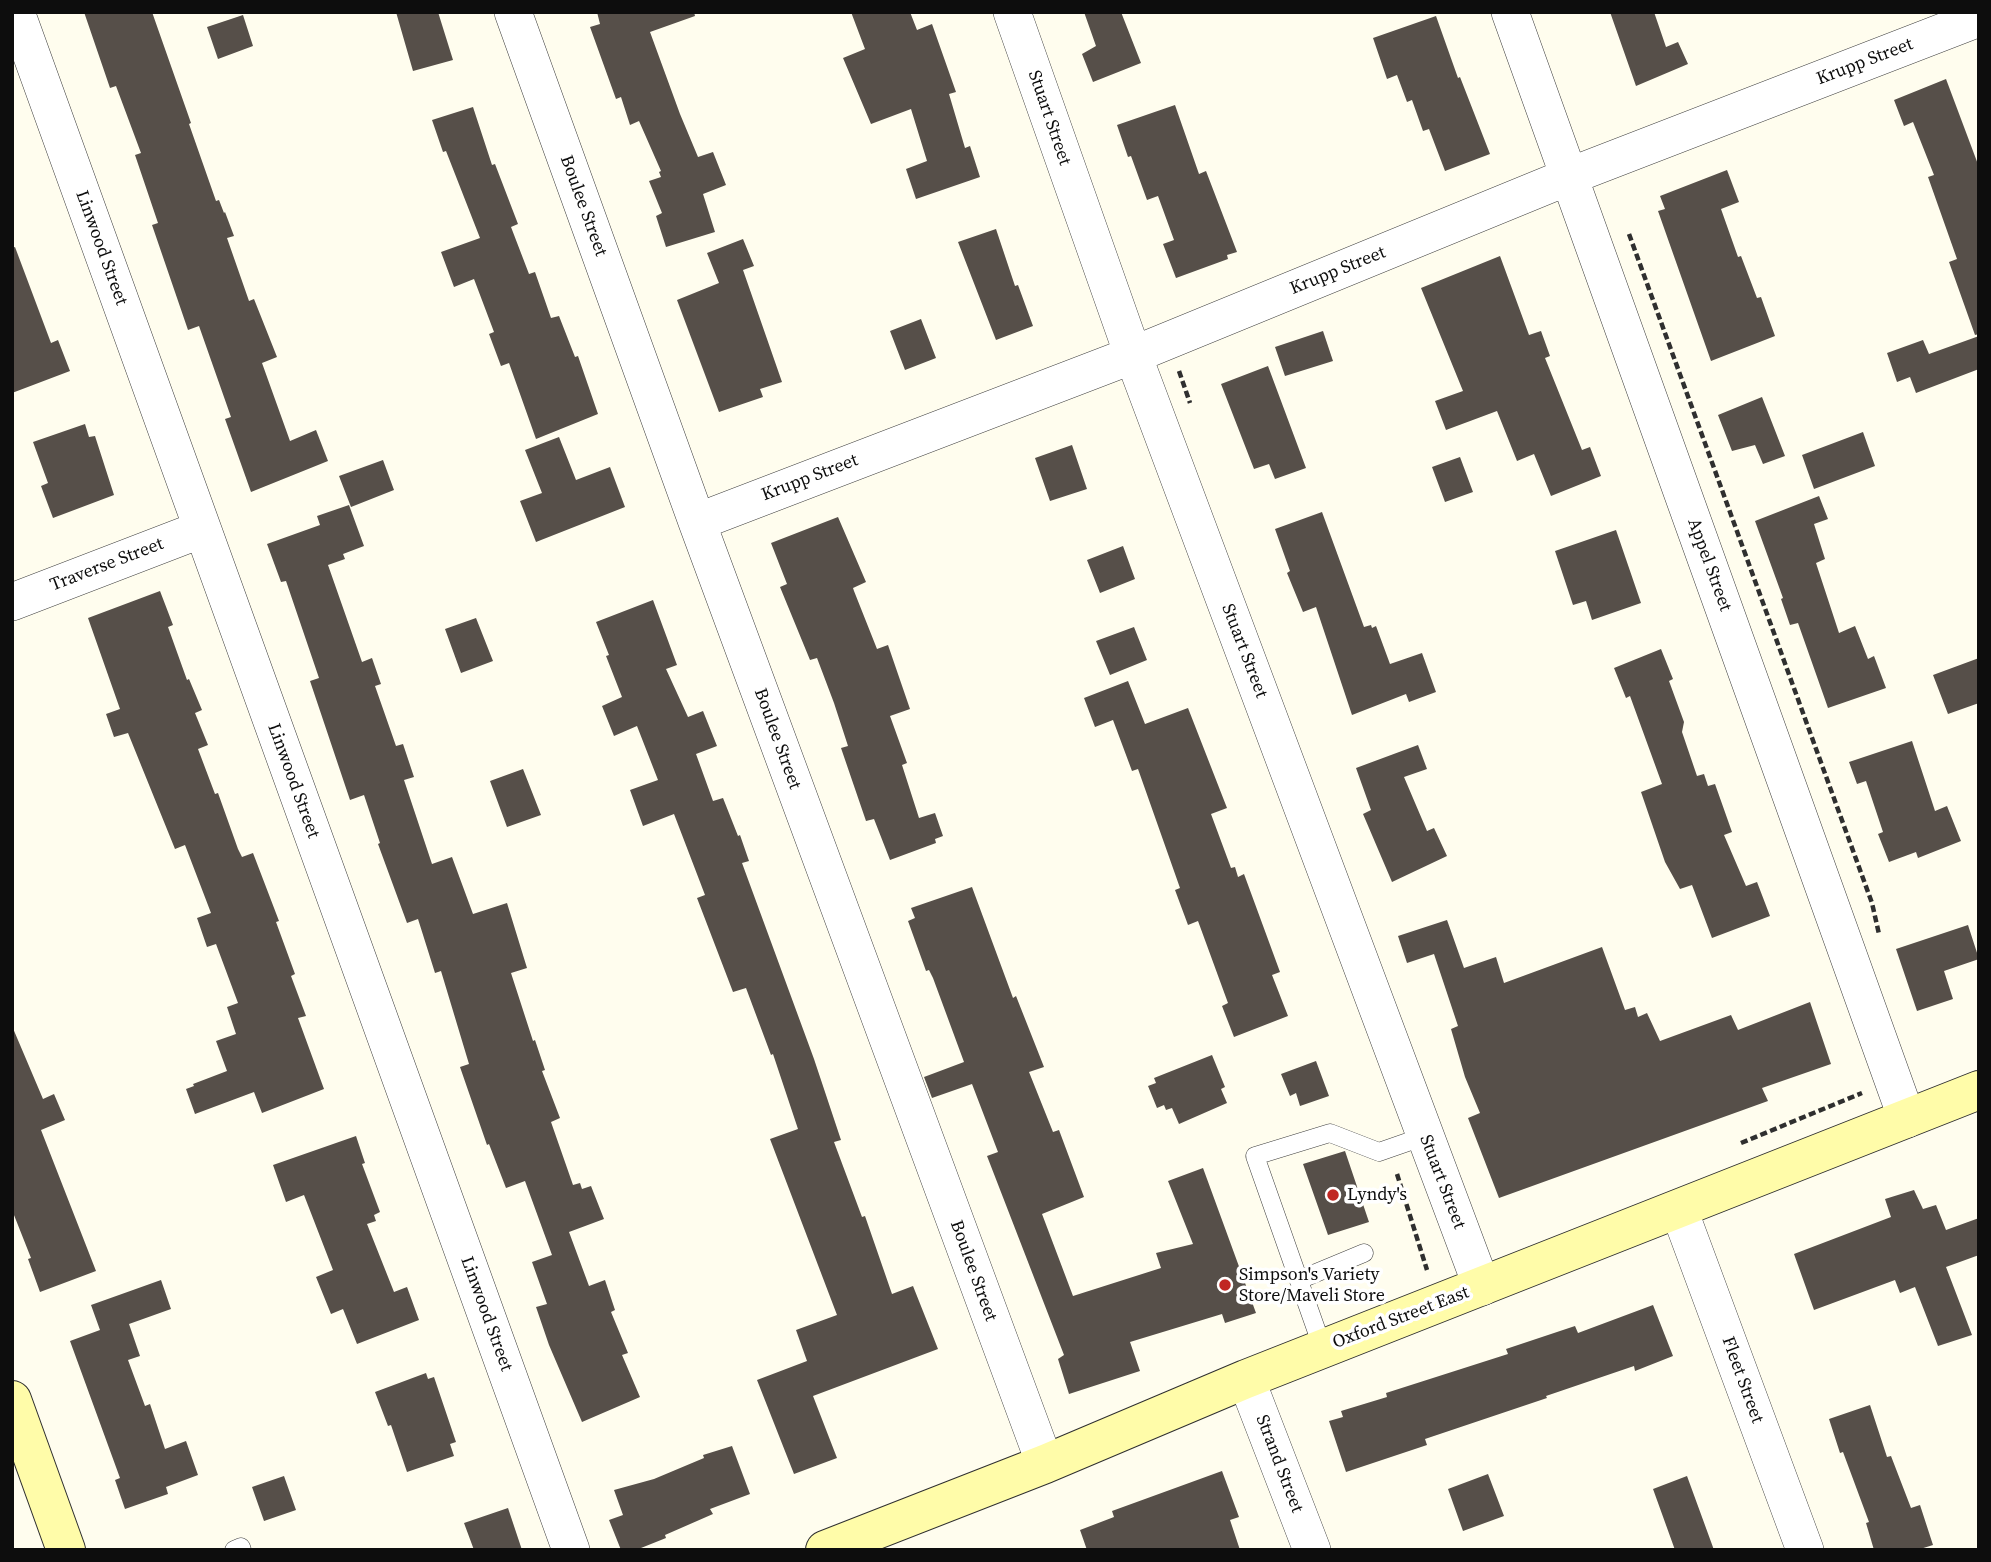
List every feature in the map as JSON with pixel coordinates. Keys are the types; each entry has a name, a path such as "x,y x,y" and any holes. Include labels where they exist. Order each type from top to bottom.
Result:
{"main road":[{"name":"Oxford Street East","path":"825,1550 1045,1464 1246,1379 1979,1090"},
{"path":"12,1400 66,1550"}],"street":[{"name":"Linwood Street","path":"16,12 571,1550"},
{"name":"Boulee Street","path":"513,12 697,522 1045,1464"},
{"name":"Stuart Street","path":"1012,12 1133,355 1482,1287"},
{"name":"Appel Street","path":"1510,12 1907,1119"},
{"name":"Krupp Street","path":"697,522 1133,355 1570,176 1979,18"},
{"name":"Traverse Street","path":"12,602 202,529"},
{"name":"Fleet Street","path":"1679,1210 1805,1550"},
{"name":"Strand Street","path":"1246,1379 1312,1550"}],"lane":[{"path":"1323,1349 1255,1156 1330,1133 1379,1152 1425,1136"},
{"path":"1299,1280 1364,1253"},
{"path":"234,1550 241,1547 242,1550"}],"path":[{"path":"1627,229 1872,903 1881,940"},
{"path":"1736,1145 1862,1094 1858,1082"},
{"path":"1397,1174 1427,1271 1416,1276"}],"building":[{"path":"84,12 152,12 216,201 219,200 234,236 227,238 249,301 254,299 277,357 262,363 290,441 316,430 328,461 251,492 225,419 231,417 199,326 188,330 152,225 158,223 135,155 141,153 116,86 110,88"},
{"path":"396,12 438,12 453,60 413,71"},
{"path":"597,12 694,12 695,16 650,32 698,157 713,152 726,185 703,194 715,232 666,247 656,216 662,213 649,181 661,177 661,171 639,121 630,125 621,97 616,99 590,27 600,24"},
{"path":"851,12 910,12 917,30 932,24 956,92 949,94 965,148 970,146 980,177 916,199 906,169 927,161 911,109 871,124 843,58 865,49"},
{"path":"1084,12 1121,12 1141,63 1093,82 1082,54 1096,46"},
{"path":"1610,12 1654,12 1666,47 1678,42 1688,64 1636,86"},
{"path":"243,15 253,46 218,59 207,27"},
{"path":"1436,16 1458,78 1460,77 1490,154 1445,171 1429,129 1423,131 1412,100 1407,102 1397,75 1387,79 1373,38"},
{"path":"1946,79 1979,167 1979,334 1975,335 1949,262 1957,259 1928,177 1934,175 1913,122 1904,126 1894,100"},
{"path":"1175,105 1199,174 1206,171 1237,252 1227,255 1228,259 1176,278 1163,244 1174,240 1158,196 1147,200 1117,125"},
{"path":"473,107 492,165 495,164 518,224 511,227 529,274 535,272 551,318 559,316 575,357 578,356 598,414 536,439 509,363 501,366 489,334 494,332 474,279 454,287 441,252 480,238 432,120"},
{"path":"1727,170 1739,202 1721,209 1738,257 1741,256 1757,298 1761,297 1775,336 1711,361 1658,211 1665,209 1660,196"},
{"path":"996,229 1015,286 1018,285 1033,326 996,340 958,242"},
{"path":"743,239 754,266 743,270 782,382 760,389 763,397 719,412 677,300 719,283 707,253"},
{"path":"15,247 51,343 58,340 70,371 12,393 12,248"},
{"path":"1500,256 1529,335 1541,331 1550,356 1545,358 1582,450 1590,447 1601,476 1551,496 1534,454 1517,461 1497,411 1446,430 1435,401 1463,391 1421,288"},
{"path":"921,319 936,358 905,370 890,331"},
{"path":"1323,331 1333,361 1285,376 1275,347"},
{"path":"1979,336 1979,369 1916,393 1910,377 1897,382 1887,353 1923,340 1929,354"},
{"path":"1268,366 1306,468 1275,479 1269,464 1254,469 1221,384"},
{"path":"1762,397 1785,456 1763,464 1755,445 1732,451 1718,415"},
{"path":"85,424 89,437 95,436 114,495 53,518 41,486 48,483 33,442"},
{"path":"1863,432 1875,466 1814,489 1802,455"},
{"path":"559,437 576,480 610,467 625,507 536,542 520,501 542,493 525,450"},
{"path":"1072,445 1087,489 1050,501 1035,458"},
{"path":"1460,457 1473,492 1445,502 1432,467"},
{"path":"383,460 394,490 351,507 339,476"},
{"path":"1819,496 1828,519 1814,524 1825,559 1816,563 1839,633 1855,626 1868,659 1874,656 1886,688 1828,708 1798,623 1790,625 1755,521"},
{"path":"349,505 364,546 343,554 345,559 328,565 362,662 372,658 381,684 375,686 396,746 403,744 414,777 404,780 432,864 452,857 473,914 507,903 527,968 511,973 560,1118 551,1122 573,1185 580,1183 582,1189 591,1186 604,1219 569,1232 589,1286 605,1280 615,1310 611,1312 628,1353 622,1355 640,1397 582,1422 536,1307 547,1304 532,1262 552,1255 525,1181 506,1188 489,1144 487,1145 460,1067 469,1064 441,971 435,973 418,919 407,923 378,844 380,843 364,795 350,800 310,681 319,678 286,581 281,582 267,544 320,525 317,516"},
{"path":"1322,512 1364,627 1376,626 1390,664 1422,653 1436,692 1409,702 1406,694 1352,715 1316,607 1303,612 1287,573 1290,571 1275,529"},
{"path":"838,517 866,582 853,588 854,591 877,649 888,645 910,709 890,716 907,763 902,765 919,818 935,813 943,836 935,839 936,843 890,860 874,819 866,821 841,748 848,746 834,703 817,658 810,660 780,587 787,584 771,543"},
{"path":"1616,530 1641,603 1592,620 1586,601 1573,605 1555,551"},
{"path":"1123,546 1135,579 1100,593 1087,560"},
{"path":"160,591 173,625 168,627 187,680 189,679 202,710 195,713 208,745 198,749 215,794 218,793 238,849 242,857 253,853 279,921 276,922 295,974 291,976 306,1016 298,1018 324,1089 262,1113 254,1092 195,1114 186,1089 227,1071 216,1041 236,1034 227,1007 238,1003 216,944 207,947 197,918 211,913 185,845 175,849 128,733 114,737 106,714 120,709 88,618"},
{"path":"653,600 677,665 666,669 688,717 703,711 717,746 696,754 713,801 723,798 738,836 740,835 749,861 742,863 814,1059 841,1140 834,1142 862,1217 865,1216 892,1294 913,1286 938,1349 813,1396 837,1458 794,1474 757,1380 807,1361 796,1330 837,1315 770,1139 798,1129 773,1054 771,1055 746,988 733,992 697,898 705,895 674,814 643,826 630,790 658,780 637,726 614,736 602,706 622,697 596,622"},
{"path":"476,618 493,661 461,673 445,629"},
{"path":"1134,627 1147,660 1110,675 1096,641"},
{"path":"1661,649 1673,679 1669,681 1684,722 1682,732 1697,776 1704,774 1708,786 1715,784 1732,832 1724,835 1746,886 1757,882 1770,916 1712,938 1692,885 1680,889 1665,862 1641,792 1662,784 1630,696 1626,698 1614,668"},
{"path":"1979,658 1979,703 1948,714 1933,675"},
{"path":"1128,681 1145,724 1188,708 1227,808 1211,814 1231,868 1235,867 1238,877 1244,874 1280,972 1272,975 1288,1016 1234,1037 1222,1006 1228,1003 1198,921 1188,925 1175,890 1180,888 1138,769 1132,771 1113,720 1095,727 1084,698"},
{"path":"1912,741 1935,811 1947,806 1961,841 1918,858 1916,852 1889,862 1878,834 1883,832 1866,781 1857,784 1849,762"},
{"path":"1418,745 1427,769 1404,777 1427,831 1434,828 1447,856 1392,882 1363,814 1371,810 1356,768"},
{"path":"523,769 541,815 507,827 490,781"},
{"path":"972,887 1013,998 1016,996 1044,1067 1029,1072 1053,1132 1059,1130 1084,1197 1042,1214 1073,1296 1161,1268 1156,1253 1193,1244 1168,1181 1203,1168 1256,1313 1225,1323 1222,1314 1130,1342 1140,1371 1069,1394 1058,1359 1064,1355 987,1156 998,1152 972,1084 932,1098 924,1077 964,1062 933,978 929,970 926,971 908,921 915,918 911,908"},
{"path":"1447,920 1464,968 1496,957 1504,983 1602,947 1625,1010 1635,1007 1638,1017 1647,1013 1660,1041 1731,1015 1738,1030 1810,1002 1831,1064 1762,1088 1768,1101 1499,1198 1468,1118 1480,1113 1465,1077 1451,1029 1458,1026 1434,954 1407,963 1398,936"},
{"path":"1968,925 1979,959 1944,971 1953,999 1917,1011 1896,949"},
{"path":"12,1026 43,1099 54,1094 65,1120 41,1130 96,1271 40,1292 28,1259 31,1258 12,1210"},
{"path":"1212,1055 1225,1087 1221,1089 1227,1103 1179,1124 1172,1108 1166,1110 1164,1105 1157,1108 1148,1086 1156,1083 1154,1078"},
{"path":"1316,1061 1329,1096 1300,1106 1296,1093 1290,1096 1281,1074"},
{"path":"356,1136 365,1163 362,1164 380,1212 374,1215 376,1221 367,1224 394,1292 407,1287 419,1320 357,1344 343,1309 331,1314 316,1277 333,1270 304,1195 286,1202 273,1165"},
{"path":"1345,1151 1369,1222 1328,1235 1303,1164"},
{"path":"1914,1190 1923,1209 1936,1205 1946,1230 1979,1218 1979,1255 1946,1267 1972,1335 1938,1346 1915,1287 1900,1293 1895,1280 1814,1310 1794,1254 1891,1217 1885,1199"},
{"path":"161,1280 171,1309 129,1324 140,1356 128,1360 145,1406 150,1404 165,1449 186,1441 198,1475 166,1487 168,1494 125,1509 115,1480 120,1478 70,1341 100,1330 91,1305"},
{"path":"1653,1305 1673,1356 1635,1371 1634,1366 1546,1396 1547,1398 1425,1439 1427,1445 1346,1472 1329,1421 1343,1417 1341,1411 1387,1397 1386,1393 1508,1354 1506,1349 1575,1326 1578,1333"},
{"path":"426,1373 428,1379 434,1377 456,1442 450,1444 454,1456 407,1472 391,1425 388,1426 375,1392"},
{"path":"1870,1405 1887,1457 1891,1456 1911,1508 1920,1505 1933,1545 1917,1550 1874,1550 1866,1523 1869,1522 1829,1419"},
{"path":"732,1446 750,1494 710,1509 713,1514 665,1535 666,1538 636,1550 621,1550 609,1520 623,1515 614,1490 654,1479 704,1458 703,1455"},
{"path":"1222,1471 1239,1517 1230,1520 1240,1550 1087,1550 1080,1530 1114,1517 1112,1511"},
{"path":"1488,1474 1504,1516 1463,1531 1448,1489"},
{"path":"284,1476 296,1510 264,1521 252,1487"},
{"path":"1687,1476 1714,1550 1675,1550 1653,1489"},
{"path":"508,1508 522,1550 474,1550 464,1523"}],"place":[{"name":"Lyndy's","path":"1333,1195"},
{"name":"Simpson's Variety Store/Maveli Store","path":"1225,1285"}]}
